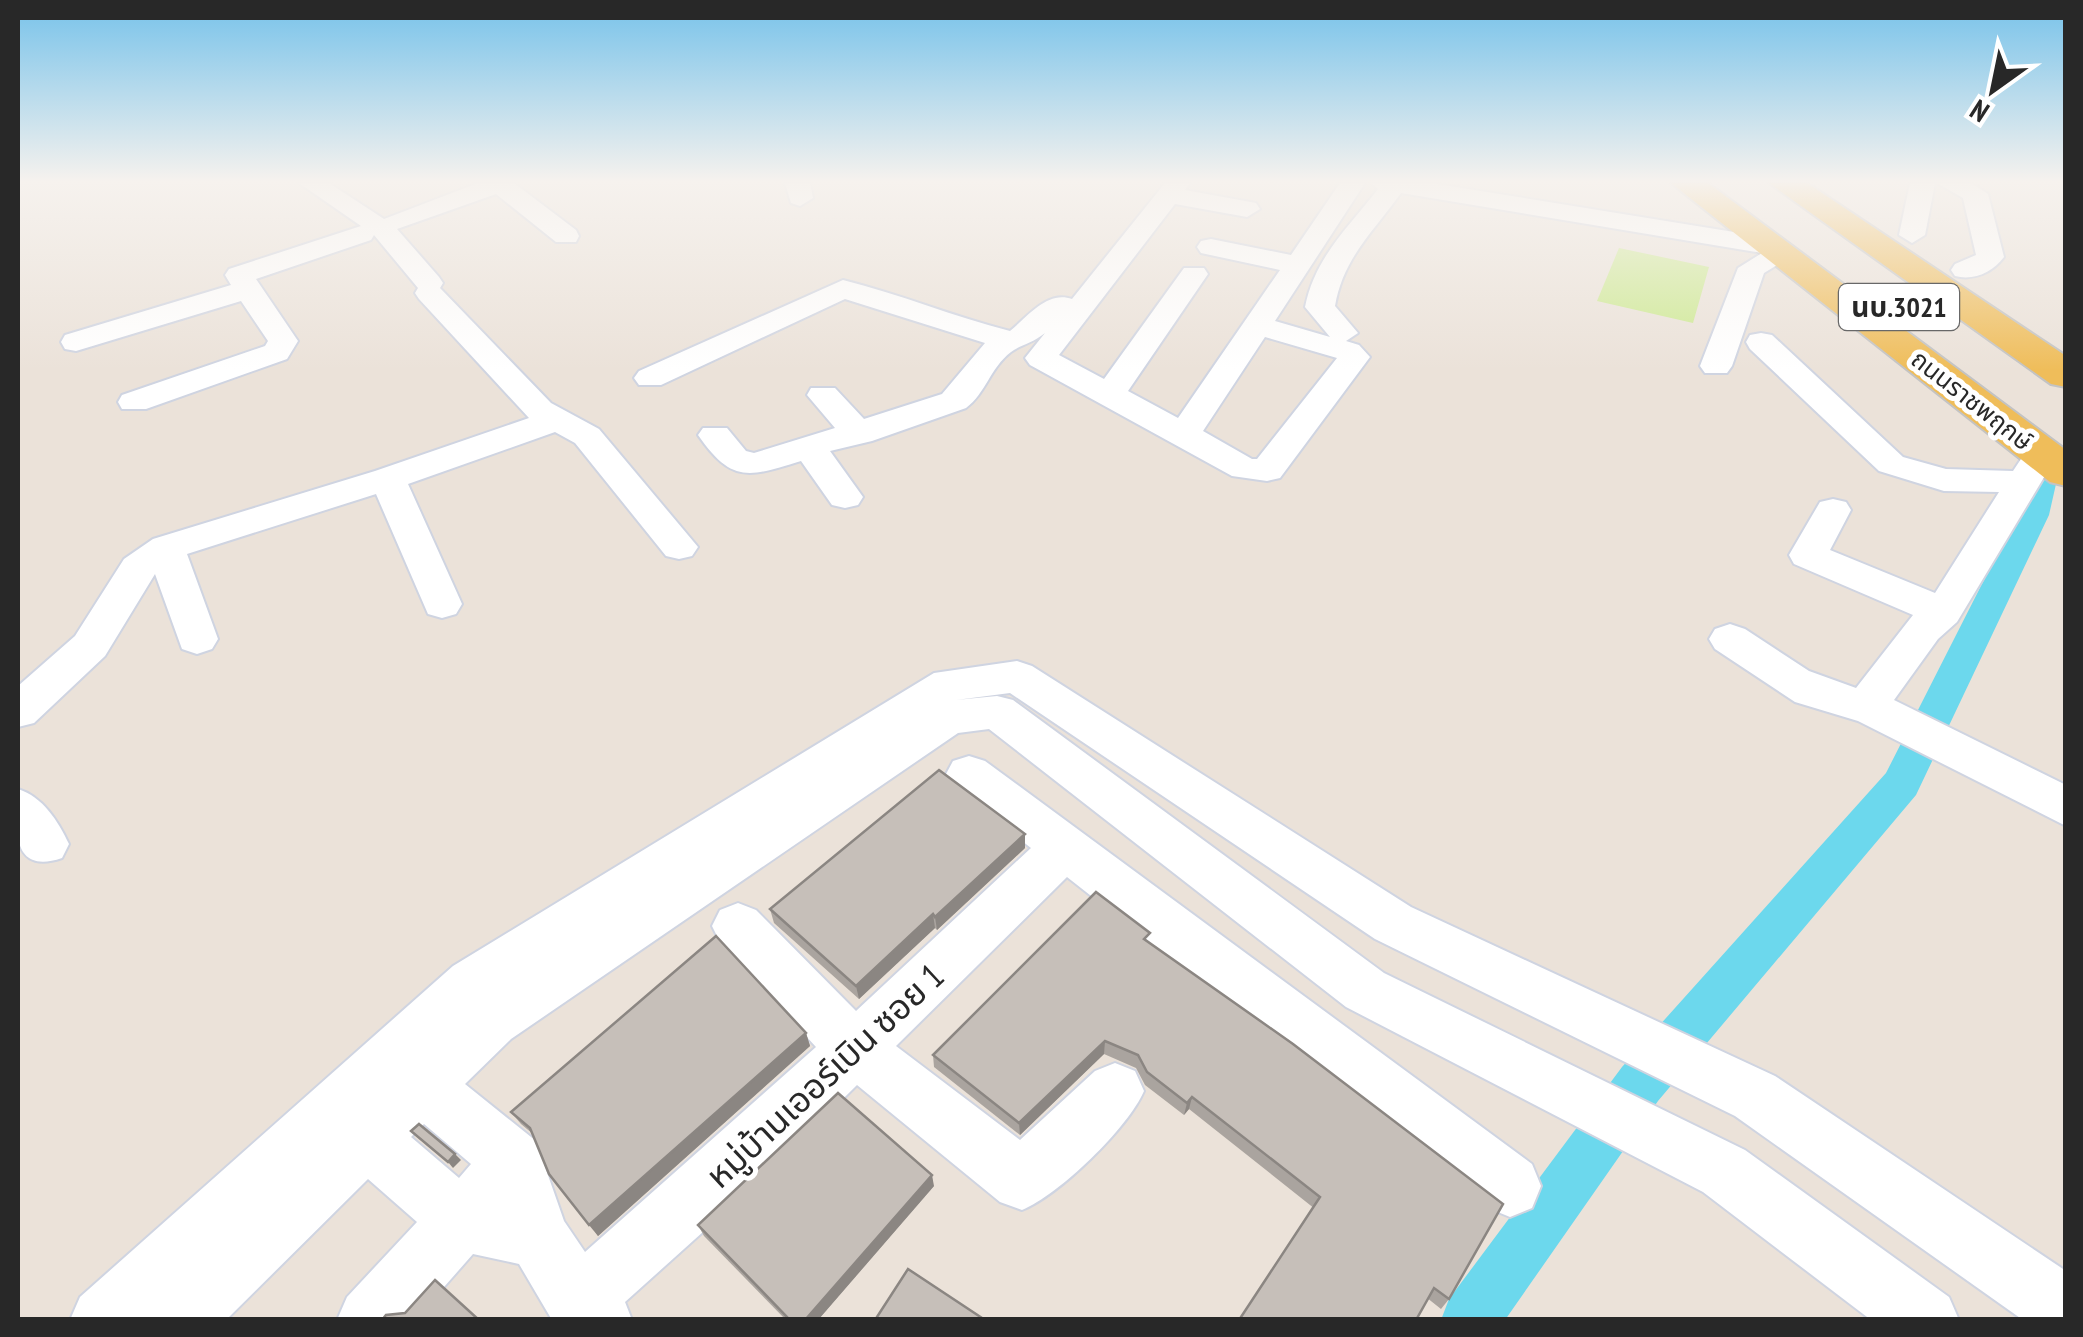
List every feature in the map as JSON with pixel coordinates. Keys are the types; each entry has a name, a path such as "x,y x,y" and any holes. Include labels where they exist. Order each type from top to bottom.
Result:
{"main road":[{"name":"ถนนราชพฤกษ์","path":"1770,245 2048,461"},
{"name":"ถนนราชพฤกษ์","path":"1817,245 2048,461"},
{"name":"นบ.3021","path":"1877,245 2066,376"},
{"name":"นบ.3021","path":"1928,245 2066,336"}],"street":[{"path":"134,402 266,356 282,346 283,341 239,275 324,245"},
{"path":"393,245 539,410 587,436 679,547"},
{"path":"650,378 843,289 902,308 911,307 1005,340 1026,336 1070,296 1110,245"},
{"path":"1123,245 1041,358 1244,469 1267,470 1354,357 1257,325"},
{"path":"1184,434 1310,245"},
{"path":"1343,333 1320,307 1322,279 1344,245"},
{"path":"1749,245 1776,250"},
{"path":"1965,270 1990,257 1987,245"},
{"path":"1716,366 1752,268 1776,250"},
{"path":"1110,393 1203,261 1297,265"},
{"path":"76,342 246,290"},
{"path":"716,436 734,459 755,464 860,434 954,401 966,392 972,375 1005,340"},
{"path":"1761,342 1891,464 1944,480 2048,461"},
{"path":"823,394 860,434"},
{"path":"18,711 90,646 138,568 166,548 388,479 557,420"},
{"path":"810,448 846,497"},
{"path":"1866,706 1923,629 1943,612 2048,461"},
{"path":"388,479 442,604"},
{"path":"1833,510 1808,555 1943,612"},
{"path":"166,548 196,640"},
{"path":"1730,639 1810,694 1837,703 1866,706 2066,807"},
{"path":"178,1320 351,1125 406,1073 472,983 949,684 1018,676 1393,924 1756,1096 2051,1309"},
{"path":"406,1073 491,1022 948,718 997,712 1365,990 1724,1171 1926,1320"},
{"path":"969,774 1510,1186"},
{"name":"หมู่บ้านเออร์เบิน ซอย 1","path":"589,1310 1066,846"},
{"path":"738,926 856,1050 1022,1180 1115,1090"},
{"path":"406,1073 515,1162 538,1237 589,1310"},
{"path":"351,1125 461,1220 538,1237"},
{"path":"103,1320 351,1125"},
{"path":"370,1320 515,1162"}],"green space":[{"path":"1619,248 1709,267 1693,323 1597,301"}],"building":[{"path":"939,770 1025,834 856,986 770,909"},
{"path":"1096,892 1150,933 1144,939 1293,1044 1503,1204 1449,1299 1434,1288 1416,1320 1239,1320 1320,1197 1192,1097 1187,1103 1147,1072 1138,1055 1105,1041 1019,1123 933,1055"},
{"path":"716,936 806,1033 589,1225 549,1174 530,1128 511,1112"},
{"path":"838,1093 932,1175 805,1320 790,1320 698,1225"},
{"path":"419,1124 455,1154 448,1162 411,1131"},
{"path":"908,1269 985,1320 875,1320"},
{"path":"435,1280 479,1320 382,1320 386,1315 405,1313"}],"waterway":[{"path":"1470,1320 1640,1084 1901,784 2033,515 2040,484"}]}
